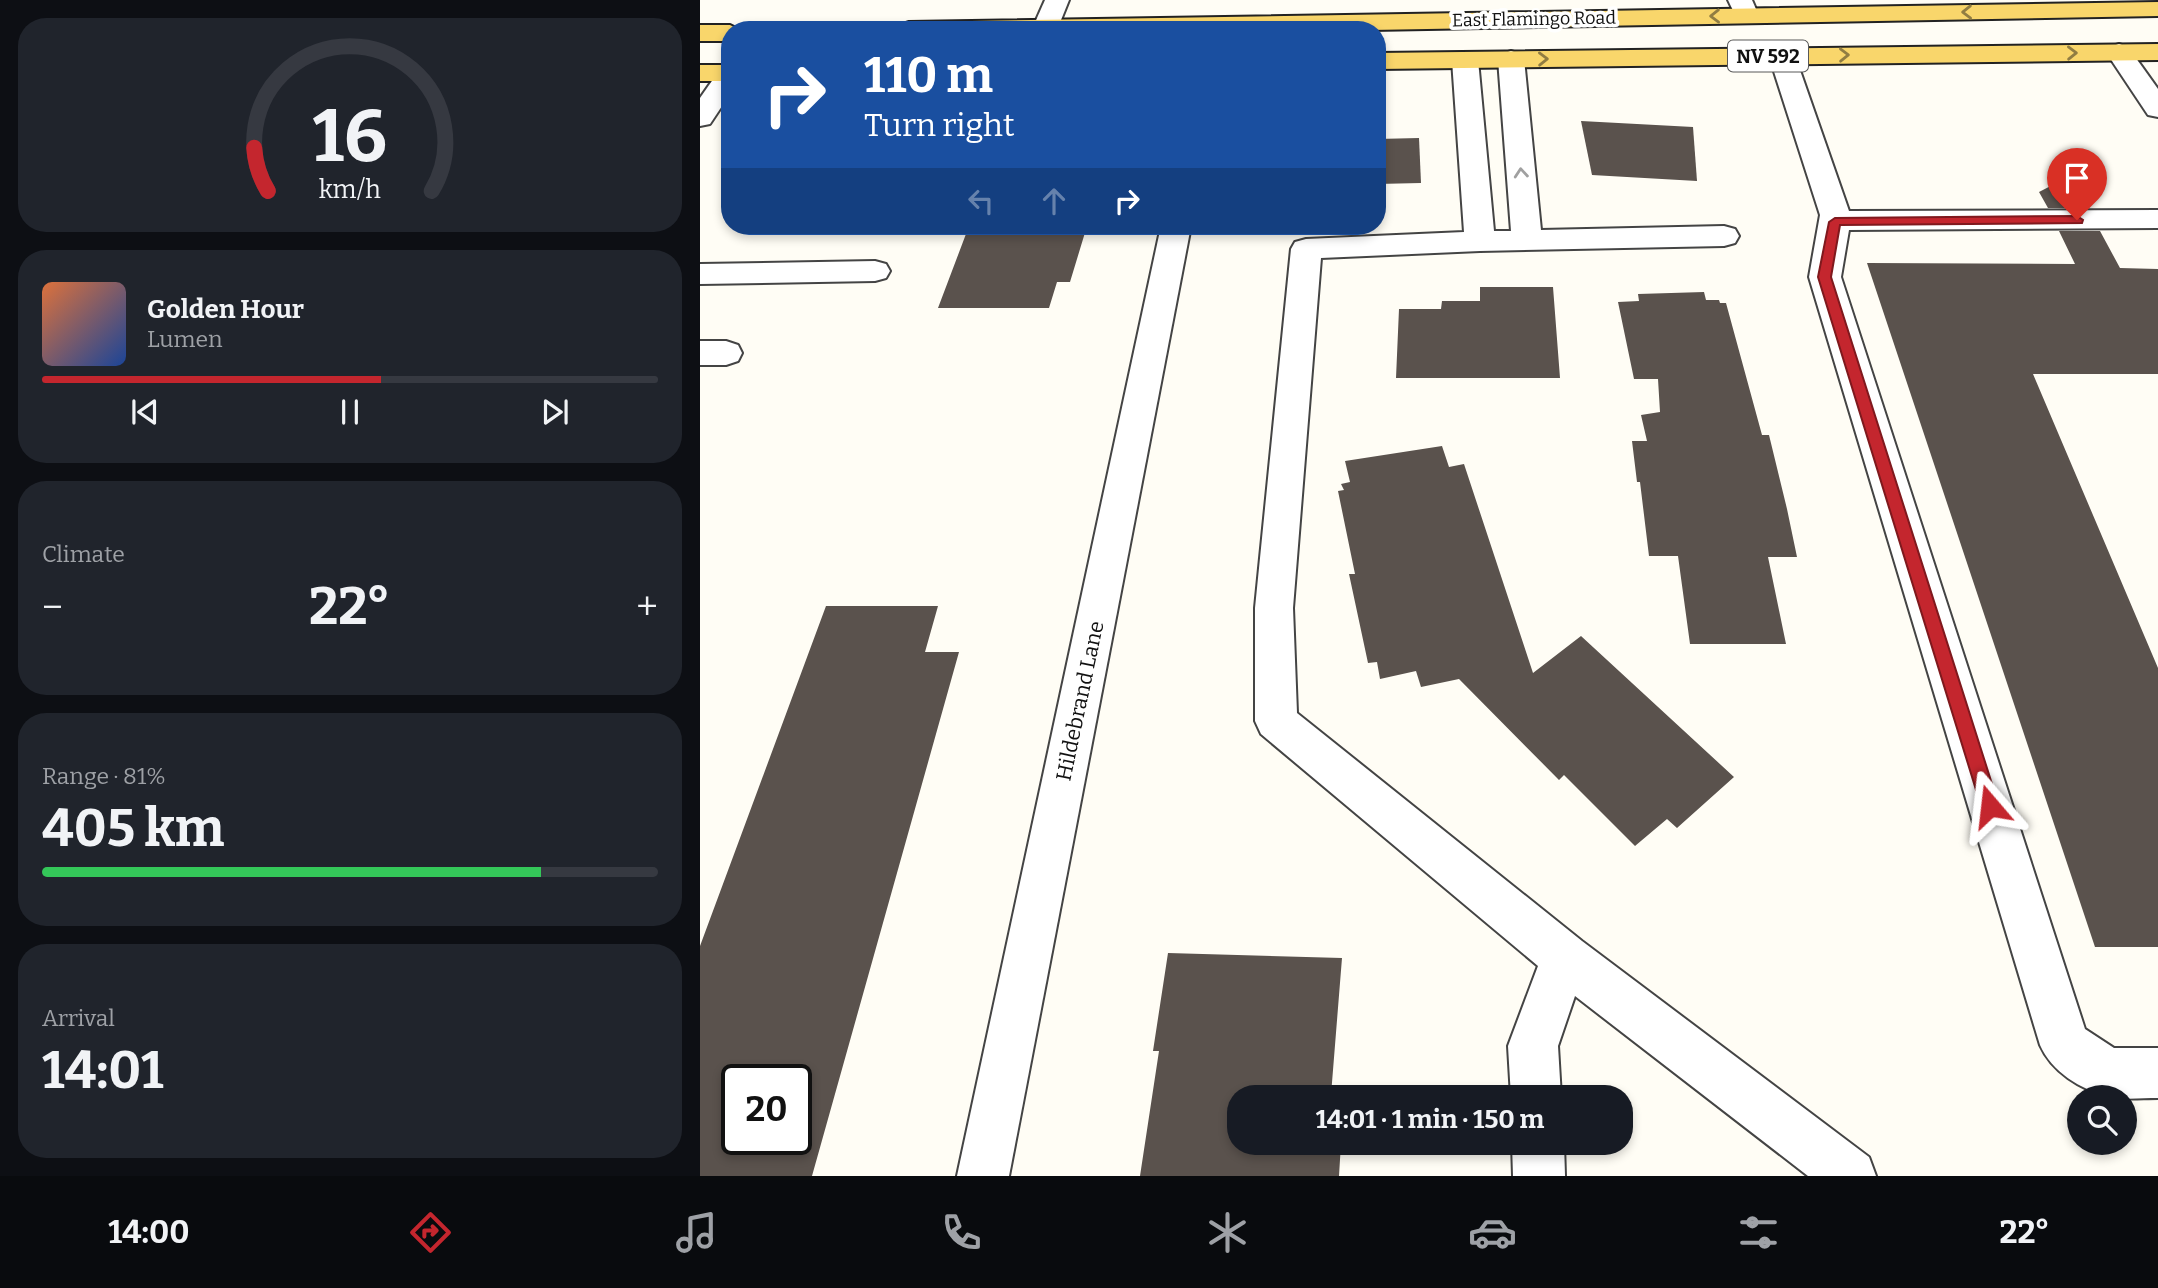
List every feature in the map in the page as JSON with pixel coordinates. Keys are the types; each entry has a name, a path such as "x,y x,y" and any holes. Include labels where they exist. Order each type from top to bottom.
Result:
{"main road":[{"name":"East Flamingo Road","path":"1386,21 1744,8 2158,9"},
{"path":"2009,54 2054,31 2122,28 2142,25 2158,16"},
{"path":"1386,26 1401,21"},
{"path":"700,33 721,33"},
{"name":"East Flamingo Road","path":"1386,61 2158,52"},
{"path":"700,73 721,74"}],"street":[{"path":"1048,21 1057,0"},
{"path":"2119,52 2158,109"},
{"path":"1782,56 1835,222 1825,277 2065,1045 2084,1060 2112,1073 2158,1073"},
{"path":"1511,59 1527,241"},
{"path":"1465,61 1479,241"},
{"path":"700,118 721,87"},
{"path":"1472,139 1518,139"},
{"path":"1835,222 2158,219"},
{"name":"Hildebrand Lane","path":"982,1176 1175,235"},
{"path":"1724,236 1479,241 1306,249 1274,608 1276,721 1565,958 1850,1176"},
{"path":"700,274 875,271"},
{"path":"1535,1085 1533,1046 1565,958"},
{"path":"1538,1155 1539,1176"}],"building":[{"path":"1581,121 1693,127 1697,181 1592,175"},
{"path":"1419,138 1421,183 1386,184 1386,139"},
{"path":"2070,176 2087,208 2048,208 2039,192"},
{"path":"2059,231 2100,231 2120,268 2158,269 2158,374 2033,374 2158,668 2158,947 2095,947 1867,263 2075,264"},
{"path":"966,235 1084,235 1070,282 1057,282 1049,308 938,308"},
{"path":"1480,287 1553,287 1560,378 1396,378 1399,309 1441,309 1442,301 1480,301"},
{"path":"1704,292 1706,300 1726,303 1762,435 1769,435 1787,509 1797,557 1768,557 1786,644 1690,644 1678,556 1649,556 1632,441 1647,441 1641,415 1660,412 1658,379 1634,379 1618,302 1639,301 1638,294"},
{"path":"1442,446 1449,467 1464,464 1533,673 1581,636 1734,777 1677,828 1667,819 1635,846 1564,775 1559,780 1459,679 1421,687 1416,671 1380,679 1377,662 1368,663 1349,574 1355,574 1338,491 1344,490 1341,484 1350,482 1345,461"},
{"path":"826,606 938,606 925,652 959,652 812,1176 700,1176 700,946"},
{"path":"1168,953 1342,958 1332,1085 1227,1085 1227,1155 1340,1155 1339,1176 1140,1176 1159,1051 1153,1051"}],"route":[{"path":"1990,806 1825,277 1828,250 1835,222 2077,220"}]}
